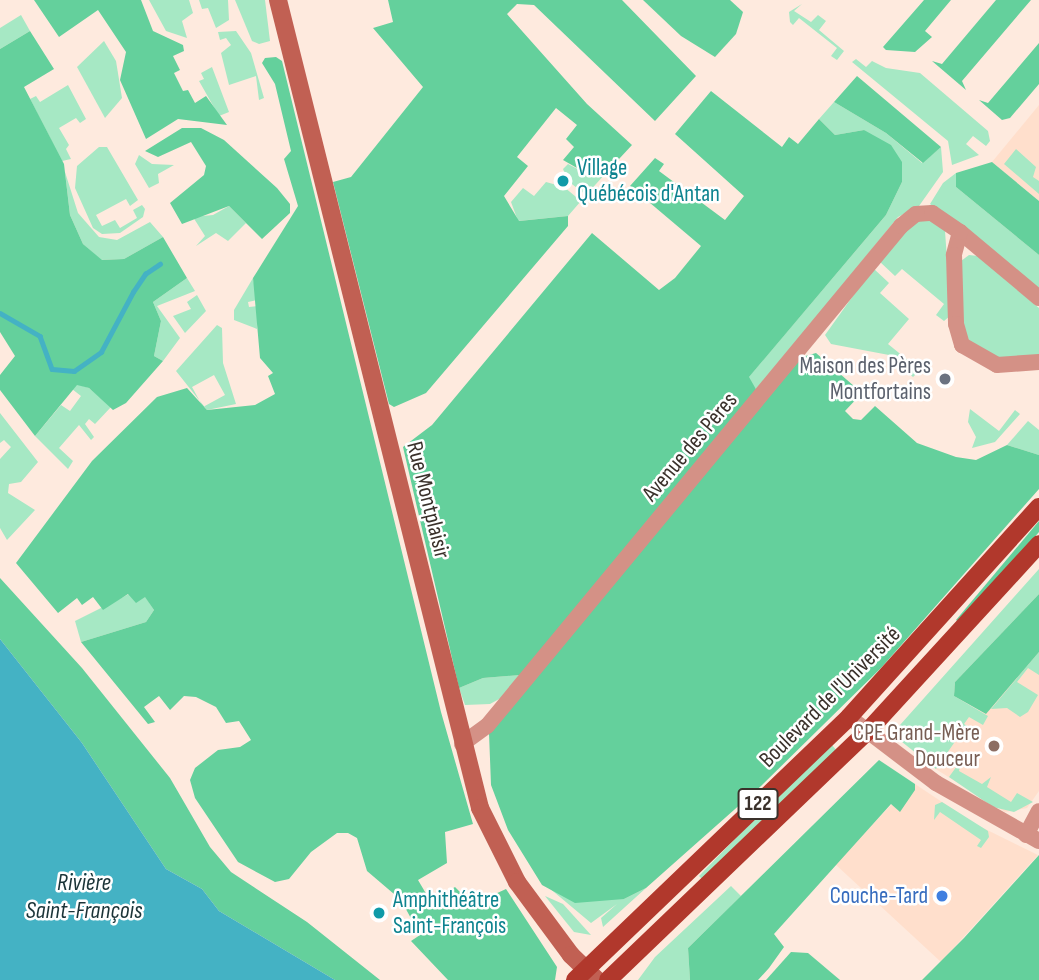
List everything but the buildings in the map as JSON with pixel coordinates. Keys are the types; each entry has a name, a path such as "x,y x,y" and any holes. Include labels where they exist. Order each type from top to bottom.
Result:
{"main road":[{"name":"Boulevard de l'Université","path":"585,977 849,717 1039,507"},
{"path":"608,980 866,733 1039,544"}],"street":[{"name":"Rue Montplaisir","path":"278,0 462,744 484,820 505,864 585,977"},
{"name":"Avenue des Pères","path":"462,744 481,732 550,651 903,223 916,214 932,213 960,232"},
{"path":"960,232 1039,299"},
{"path":"960,232 955,269 956,324 962,345 997,365 1039,362"},
{"path":"849,717 866,733 963,801 1033,838 1039,811"}],"shaded area":[{"path":"1039,105 1039,201 992,162"},
{"name":"CPE Grand-Mère Douceur","path":"1039,652 1039,791 1027,808 1005,812 934,768 974,708 986,714"},
{"path":"915,784 975,824 1038,855 941,962 835,864 892,804 899,811"}],"green space":[{"path":"34,0 141,0 153,31 183,45 184,51 173,56 180,70 174,73 183,91 188,90 195,103 206,96 227,125 178,119 146,139 120,80 126,52 98,10 59,37"},
{"path":"149,0 189,0 193,13 182,21 187,38 166,31"},
{"path":"199,0 228,0 229,20 216,28 208,8 202,9"},
{"path":"235,0 265,0 270,41 259,44 252,41"},
{"path":"388,0 622,0 696,76 655,121 534,5 517,4 507,14 587,104 632,145 606,173 591,176 563,160 574,147 566,139 577,125 556,108 517,157 528,166 504,196 519,221 568,216 568,226 426,393 394,407 389,404 333,182 351,177 423,87 373,28 393,22"},
{"path":"643,0 730,0 743,12 736,34 715,57 681,36"},
{"path":"924,0 951,0 925,31 932,37 915,52 886,50 883,47"},
{"path":"996,0 1031,0 962,81 966,90 932,61 942,64"},
{"path":"802,4 794,11 811,22 818,15 826,21 819,30 844,51 837,60 831,56 837,48 799,18 793,25 790,22 789,12"},
{"path":"21,15 30,31 0,49 0,28"},
{"path":"30,31 54,69 24,87 64,164 70,215 83,244 102,260 124,259 163,237 187,278 153,302 161,321 154,356 163,361 126,403 113,410 89,388 77,385 35,436 0,390 0,375 15,356 0,332 0,49"},
{"path":"236,31 251,53 264,98 259,100 256,76 229,85 221,53 231,45 226,38 220,40 218,32"},
{"path":"104,41 116,61 122,98 105,118 77,67"},
{"path":"1039,43 1039,84 1010,118 1002,120 979,100 988,103"},
{"path":"276,57 282,61 441,712 473,824 445,832 447,863 418,880 431,902 455,887 466,898 482,900 506,889 557,967 555,980 448,980 411,941 420,935 401,900 367,871 357,838 348,833 337,833 311,852 289,879 275,882 238,862 195,798 190,780 195,768 218,750 240,747 251,740 239,721 226,723 216,707 196,697 184,696 170,710 159,696 144,707 155,722 148,724 81,642 146,622 154,610 145,597 136,603 128,594 103,610 93,597 82,605 77,598 58,613 16,563 92,461 157,397 187,388 207,410 255,405 275,394 268,376 273,373 260,358 253,278 298,206 284,159 291,151 275,84 262,63 265,58"},
{"path":"856,59 866,67 872,61 886,68 920,73 988,131 990,141 986,146 973,136 966,144 979,155 952,165 948,141 852,62"},
{"path":"212,67 229,112 219,116 199,81 204,79 201,73"},
{"path":"857,76 941,147 923,163 886,133 834,102"},
{"path":"68,85 86,119 80,123 76,118 59,128 69,145 66,149 71,159 62,161 30,99 36,96 40,102"},
{"path":"711,91 782,147 789,137 798,144 819,119 835,135 864,130 891,145 902,162 902,182 886,215 749,377 757,391 521,675 483,678 459,688 403,447 432,425 592,233 659,290 675,278 701,246 630,186 655,158 664,164 659,171 725,220 744,196 675,134"},
{"path":"834,102 886,133 922,163 941,147 943,172 919,206 898,217 757,391 748,378 886,215 902,182 864,130 835,135 819,119"},
{"path":"182,128 201,128 224,140 277,188 290,204 290,213 262,239 229,206 182,224 170,203 204,175 206,166 191,142 158,157 145,151"},
{"path":"99,147 107,147 138,200 130,206 126,199 96,215 102,226 115,220 120,228 137,218 133,210 142,205 145,209 143,217 120,233 102,234 93,228 75,188 77,166"},
{"path":"1016,149 1036,167 1033,177 1039,181 1039,194 1004,164"},
{"path":"139,155 152,164 174,165 158,174 159,183 149,188 135,164"},
{"path":"992,162 1039,201 1039,255 956,187 956,173"},
{"path":"568,164 591,176 606,173 586,195 568,181 563,169"},
{"path":"65,172 78,213 99,237 117,240 150,222 163,237 124,259 101,260 83,244 70,215"},
{"path":"956,173 956,187 1039,255 1039,290 930,204 943,183"},
{"path":"546,182 564,187 581,201 568,216 518,221 511,202 523,188 534,196"},
{"path":"229,206 246,223 228,241 216,233 196,246 205,236 193,217 213,215"},
{"path":"916,220 933,220 945,231 951,315 944,321 936,315 944,304 902,269 895,276 879,261"},
{"path":"969,255 978,256 1039,308 1039,357 1003,361 971,344 962,327 961,261"},
{"path":"873,268 889,283 880,293 909,319 888,344 920,370 913,377 889,355 831,344 825,335"},
{"path":"187,278 195,291 157,306 180,338 163,361 154,356 161,321 153,302"},
{"path":"253,278 257,300 248,302 249,307 258,306 257,329 234,320 234,310"},
{"path":"197,295 206,311 185,333 173,316 191,309 187,302"},
{"path":"217,325 222,328 223,363 236,404 207,410 204,406 225,395 214,375 192,387 199,400 176,371"},
{"path":"816,353 862,393 845,411 853,419 861,420 875,406 917,443 956,457 976,460 1007,445 1039,455 1039,489 881,668 761,786 646,888 624,899 575,903 542,885 508,830 491,785 489,733 802,357"},
{"path":"77,384 89,388 111,407 95,424 89,419 85,424 94,437 91,440 79,425 59,448 73,461 68,469 35,436 61,405 70,411 81,396 72,389"},
{"path":"970,409 999,431 1015,410 1020,414 995,442 972,448 976,437 968,422"},
{"path":"0,413 38,462 21,482 9,484 8,493 35,510 7,540 0,528 0,459 11,447 4,440 0,443"},
{"path":"1028,421 1039,430 1039,455 1007,445"},
{"path":"1039,521 1039,532 960,623 956,620"},
{"path":"1039,569 1039,594 955,682 954,696 988,716 983,725 969,717 964,724 979,733 976,738 963,730 936,769 892,734"},
{"path":"0,578 82,668 170,778 210,847 231,872 307,922 380,980 335,980 219,911 202,889 166,869 82,743 0,639"},
{"path":"129,594 145,596 154,610 146,622 81,642 75,621"},
{"path":"1039,594 1039,652 986,714 954,696 955,682"},
{"path":"1039,652 1039,675 1028,668 1017,682 1038,695 1028,712 1020,717 1007,708 991,709"},
{"path":"521,675 501,698 490,704 465,705 459,688 483,678"},
{"path":"832,745 837,751 702,879 699,876"},
{"path":"962,759 959,771 982,784 991,777 987,787 1011,802 1017,793 1033,802 1014,812 993,807 949,777"},
{"path":"879,760 915,784 915,790 900,812 891,804 774,934 784,947 769,968 758,980 690,980 688,948"},
{"path":"942,802 988,831 989,837 981,848 977,846 981,840 940,812 934,820 935,805"},
{"path":"1039,855 1039,980 922,980 964,938"},
{"path":"731,886 741,896 688,948 690,980 638,980 655,957"},
{"path":"548,887 567,896 624,899 646,888 603,927 601,918 617,904 591,923"},
{"path":"545,896 563,904 591,935 574,932"},
{"path":"791,952 808,953 840,980 766,980"}],"water":[{"name":"Rivière Saint-François","path":"0,639 82,743 166,869 202,889 219,911 335,980 0,980"}],"waterway":[{"path":"0,313 40,336 52,369 74,371 101,352 145,274 160,264"}],"place":[{"name":"Village Québécois d'Antan","path":"563,181"},
{"name":"Maison des Pères Montfortains","path":"945,379"},
{"name":"CPE Grand-Mère Douceur","path":"994,746"},
{"name":"Couche-Tard","path":"942,896"},
{"name":"Amphithéâtre Saint-François","path":"379,913"}]}
